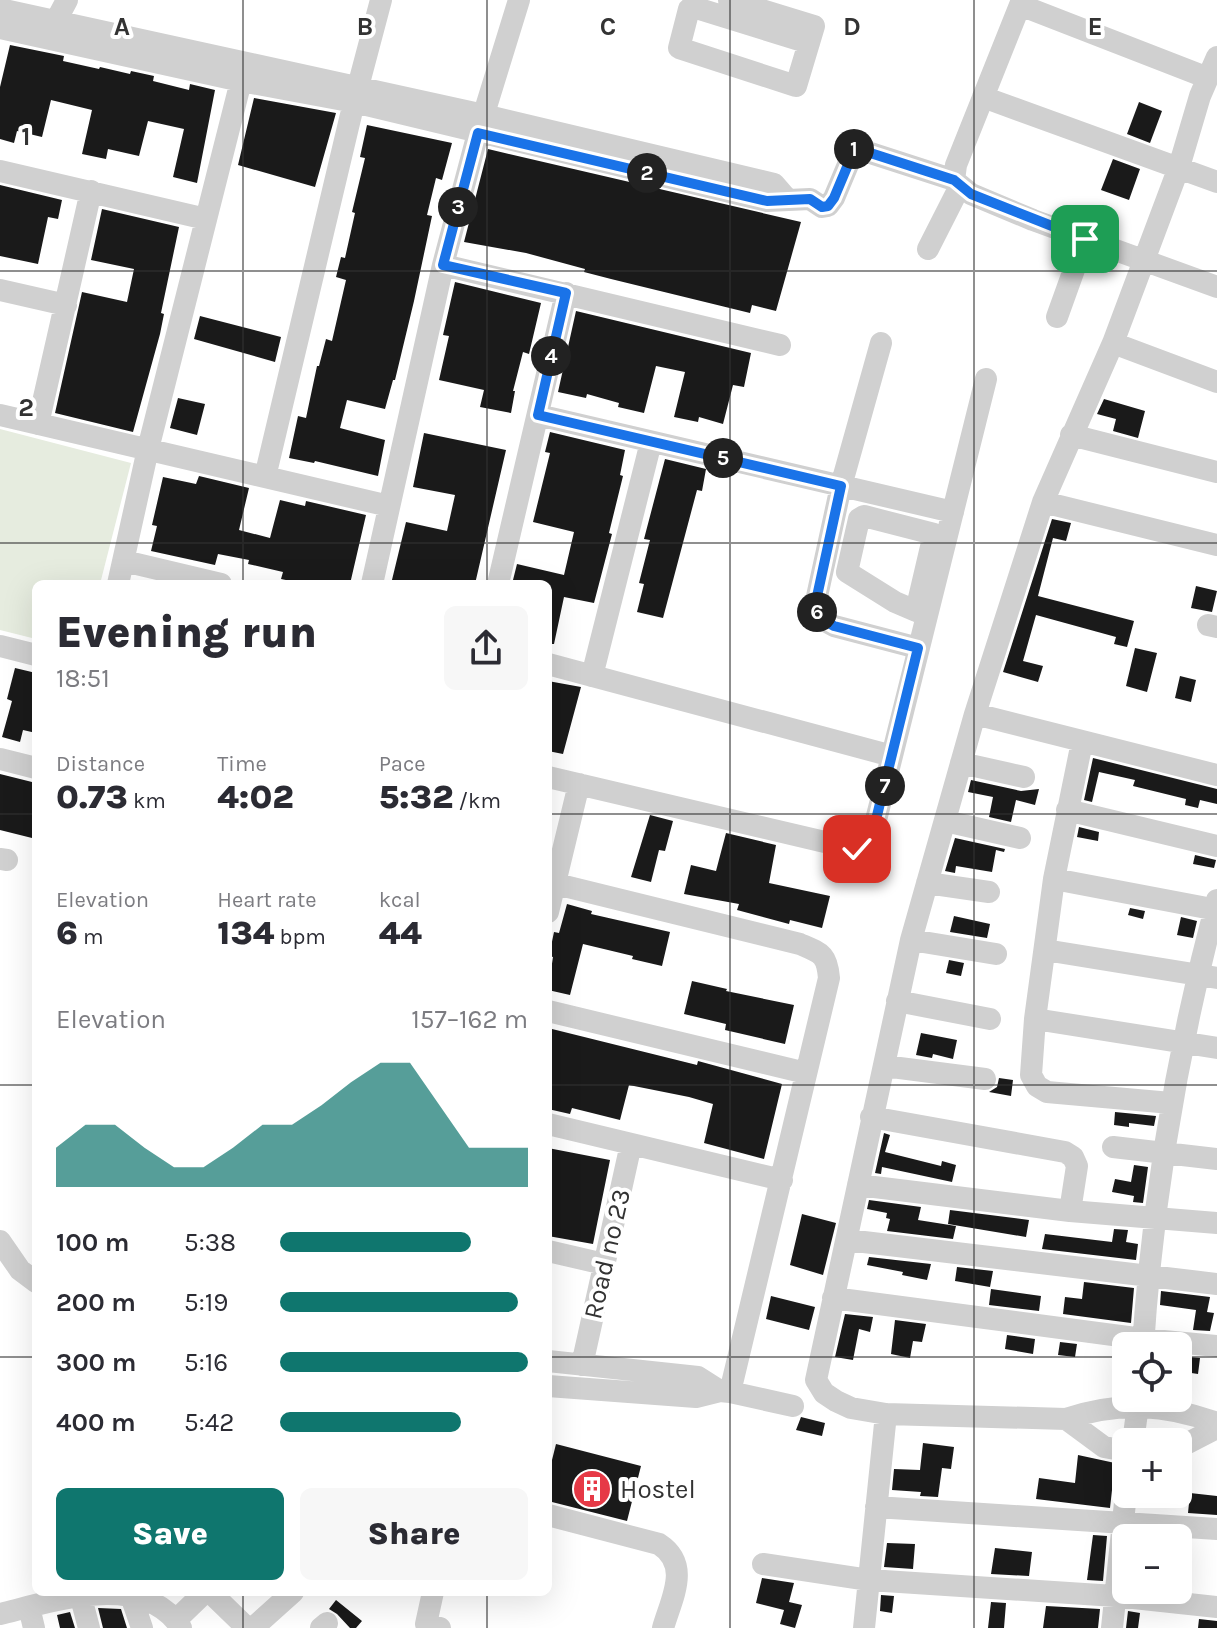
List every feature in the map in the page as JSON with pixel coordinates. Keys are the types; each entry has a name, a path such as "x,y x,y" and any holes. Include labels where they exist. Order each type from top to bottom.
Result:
{"street":[{"path":"50,31 67,0"},
{"path":"265,477 381,0"},
{"path":"373,580 443,265 519,0"},
{"path":"729,0 814,26 809,43 796,86 679,48 689,9 693,7 809,43"},
{"path":"928,249 957,183 956,165 1021,2 1211,84 1113,343 1043,502 975,714 911,940 816,1380 819,1388 836,1401 851,1408 886,1414 1066,1419 1112,1407"},
{"path":"0,9 50,31 241,81 356,95"},
{"path":"0,28 50,31 356,95 481,124 767,201 810,199 822,207 828,206 855,148 957,183 983,199 1217,287"},
{"path":"119,580 148,449 241,81"},
{"path":"983,97 1217,182"},
{"path":"0,171 206,219"},
{"path":"38,424 91,191"},
{"path":"1057,317 1085,239"},
{"path":"443,265 780,345"},
{"path":"0,290 66,305"},
{"path":"499,580 566,293"},
{"path":"881,343 841,486 816,611 823,620 834,626 918,648"},
{"path":"1113,343 1217,382"},
{"path":"552,778 857,849 867,846 918,648 935,558 953,512 986,379"},
{"path":"0,415 389,506"},
{"path":"538,415 953,512"},
{"path":"1071,435 1217,472"},
{"path":"592,676 651,442"},
{"path":"1043,502 1217,545"},
{"path":"924,604 916,611 895,602 847,572 859,519 864,516 934,534 935,558"},
{"path":"124,561 204,580"},
{"path":"0,646 32,654"},
{"path":"552,665 892,756"},
{"path":"975,714 1217,775"},
{"path":"1082,742 1054,879 1035,1019 1031,1075 1037,1086 1056,1093 1171,1103"},
{"path":"0,759 32,767"},
{"path":"961,763 1024,777"},
{"path":"552,879 579,784"},
{"path":"1067,810 1217,846"},
{"path":"945,821 1020,838"},
{"path":"1054,879 1216,907 1208,977 1182,1042 1171,1103 1154,1219 1144,1332"},
{"path":"552,883 800,944 820,952 828,964 829,978 782,1180 725,1392"},
{"path":"927,883 989,892"},
{"path":"911,940 996,954"},
{"path":"1045,950 1208,977"},
{"path":"897,1001 990,1019"},
{"path":"552,1012 806,1073"},
{"path":"1035,1019 1217,1048"},
{"path":"884,1066 985,1079"},
{"path":"871,1117 1065,1152 1073,1157 1077,1166 1070,1211"},
{"path":"552,1125 782,1180"},
{"name":"Road no 23","path":"582,1365 631,1144"},
{"path":"1113,1147 1217,1159"},
{"path":"858,1185 1070,1211 1217,1223"},
{"path":"847,1240 1217,1284"},
{"path":"0,1241 20,1270 32,1279"},
{"path":"552,1252 604,1264"},
{"path":"833,1298 1112,1338"},
{"path":"1192,1345 1217,1346"},
{"path":"552,1361 698,1377 725,1392 793,1406"},
{"path":"552,1386 696,1397 725,1392"},
{"path":"1182,1412 1217,1426"},
{"path":"864,1628 886,1414"},
{"path":"1066,1419 1104,1447 1112,1448"},
{"path":"1192,1440 1217,1426"},
{"path":"876,1507 1217,1529"},
{"path":"1122,1522 1124,1508"},
{"path":"552,1516 659,1544 673,1553 679,1571 663,1628"},
{"path":"763,1564 869,1580 1112,1596"},
{"path":"0,1614 31,1618 76,1596"},
{"path":"81,1596 89,1628"},
{"path":"131,1596 155,1603 179,1624 204,1596"},
{"path":"131,1596 142,1628"},
{"path":"212,1596 247,1628"},
{"path":"253,1628 289,1596"},
{"path":"432,1596 426,1624 440,1628"},
{"path":"1112,1628 1114,1604"},
{"path":"1189,1604 1217,1607"}],"shaded area":[{"path":"0,429 131,463 101,580 32,580 32,638 0,630"}],"building":[{"path":"10,45 64,56 63,61 99,69 154,76 153,81 189,90 190,84 215,90 197,183 173,177 184,129 148,121 139,156 108,149 106,159 82,154 92,110 51,100 42,137 17,131 14,143 0,139 0,87"},
{"path":"254,98 336,113 315,187 238,165"},
{"path":"1139,102 1162,111 1150,143 1127,134"},
{"path":"367,125 452,143 442,180 436,178 427,215 432,216 414,301 385,409 347,400 340,428 385,440 378,476 289,458 298,416 306,418 326,339 332,341 346,280 336,277 341,257 345,258 355,213 352,212 365,158 360,157"},
{"path":"488,149 801,222 776,311 752,305 750,313 584,272 585,269 526,253 464,242"},
{"path":"1113,159 1140,169 1129,200 1101,190"},
{"path":"0,185 62,200 58,219 48,217 38,264 0,256"},
{"path":"102,209 179,227 161,313 164,314 160,334 133,432 55,413 82,292 127,302 134,269 91,260"},
{"path":"455,282 541,303 529,354 523,352 511,413 480,407 484,390 439,380 449,336 443,335"},
{"path":"576,311 751,353 744,387 733,385 723,424 699,417 698,422 674,417 685,372 656,366 644,413 618,407 619,403 587,394 586,398 558,392"},
{"path":"200,316 281,337 275,362 194,339"},
{"path":"178,398 205,404 197,435 170,428"},
{"path":"1104,399 1145,411 1138,438 1113,431 1116,419 1097,414"},
{"path":"550,432 625,450 620,475 623,476 609,533 612,534 594,603 564,597 554,644 552,580 513,580 517,564 564,575 574,532 533,522 550,453 545,452"},
{"path":"424,433 506,450 476,580 392,580 406,522 447,531 455,495 413,487"},
{"path":"665,459 706,469 702,491 697,490 663,618 637,612 644,584 639,583 650,540 644,539"},
{"path":"199,476 249,488 239,530 270,538 280,500 305,506 306,501 366,515 351,580 286,580 281,579 283,572 248,564 249,560 218,554 215,565 151,551 157,526 152,525 163,477 196,484"},
{"path":"1052,519 1071,523 1066,541 1053,538 1038,596 1134,621 1127,647 1114,644 1116,637 1036,615 1023,661 1043,666 1038,682 1003,672"},
{"path":"1196,586 1217,591 1212,612 1191,608"},
{"path":"1135,648 1157,653 1147,692 1126,686"},
{"path":"15,668 32,672 32,732 23,730 20,742 2,737 12,701 7,699"},
{"path":"1180,676 1196,680 1191,702 1175,698"},
{"path":"552,682 581,687 563,754 552,752"},
{"path":"1093,758 1217,789 1217,804 1200,800 1198,808 1185,805 1186,799 1133,786 1135,780 1099,772 1092,802 1084,800"},
{"path":"0,774 32,782 32,838 0,830"},
{"path":"971,780 1021,791 1039,789 1035,805 1016,800 1011,822 989,817 993,797 968,792"},
{"path":"650,815 673,821 665,851 659,850 651,882 631,877"},
{"path":"1079,827 1099,832 1098,841 1077,837"},
{"path":"726,833 776,845 769,883 830,896 822,928 790,920 789,924 737,910 739,904 684,894 691,865 716,871"},
{"path":"955,838 1005,849 1004,852 996,850 992,872 956,866 955,873 945,871"},
{"path":"1195,855 1216,860 1214,868 1193,864"},
{"path":"567,904 592,911 591,914 670,932 662,966 583,944 570,995 552,991 552,942 554,932 559,933"},
{"path":"1130,908 1145,911 1143,919 1128,915"},
{"path":"954,916 990,924 987,938 950,932"},
{"path":"1181,917 1197,921 1193,938 1177,935"},
{"path":"949,960 964,963 961,976 946,973"},
{"path":"692,981 794,1005 785,1044 725,1030 726,1024 684,1014"},
{"path":"552,1029 697,1065 698,1061 782,1084 764,1159 704,1143 713,1104 689,1097 629,1085 620,1120 572,1108 570,1114 552,1110"},
{"path":"921,1033 957,1040 953,1059 933,1054 932,1058 916,1055"},
{"path":"999,1078 1013,1080 1011,1096 989,1092 997,1087"},
{"path":"1115,1112 1156,1116 1154,1126 1114,1125"},
{"path":"884,1133 890,1135 885,1152 941,1166 942,1161 956,1165 952,1182 882,1167 881,1174 875,1173"},
{"path":"552,1149 610,1160 593,1244 552,1237"},
{"path":"1134,1165 1148,1167 1143,1203 1133,1202 1134,1196 1112,1192 1115,1179 1131,1182"},
{"path":"869,1200 921,1207 918,1220 956,1226 953,1239 887,1231 890,1219 886,1218 887,1213 867,1209"},
{"path":"950,1210 1029,1220 1026,1237 948,1224"},
{"path":"802,1214 836,1223 823,1275 790,1265"},
{"path":"1114,1229 1128,1230 1126,1242 1138,1244 1136,1260 1042,1249 1045,1234 1112,1242"},
{"path":"869,1257 931,1264 927,1280 867,1265"},
{"path":"957,1267 993,1271 990,1287 955,1281"},
{"path":"1084,1282 1134,1288 1131,1323 1063,1314 1065,1297 1082,1299"},
{"path":"991,1289 1041,1296 1039,1311 989,1305"},
{"path":"1161,1291 1210,1297 1207,1312 1214,1313 1210,1331 1193,1330 1196,1310 1160,1305"},
{"path":"771,1296 815,1307 809,1330 766,1319"},
{"path":"845,1314 873,1317 870,1332 859,1329 853,1360 835,1357"},
{"path":"895,1320 926,1324 922,1342 913,1341 910,1358 891,1354"},
{"path":"1007,1335 1035,1339 1033,1354 1005,1349"},
{"path":"1060,1342 1077,1344 1075,1357 1058,1355"},
{"path":"1192,1357 1200,1358 1198,1374 1192,1373"},
{"path":"801,1417 825,1423 822,1436 796,1430"},
{"path":"923,1443 954,1447 951,1469 942,1468 938,1497 892,1490 894,1469 920,1470"},
{"name":"Hostel","path":"556,1444 641,1466 627,1521 552,1502 552,1460"},
{"path":"1078,1455 1112,1462 1110,1508 1036,1499 1039,1478 1075,1483"},
{"path":"1192,1493 1217,1496 1217,1515 1188,1513 1188,1508 1192,1508"},
{"path":"1093,1535 1107,1536 1103,1581 1087,1580"},
{"path":"887,1543 915,1544 913,1569 884,1567"},
{"path":"995,1548 1032,1552 1029,1576 991,1574"},
{"path":"762,1578 794,1583 789,1602 802,1605 795,1628 780,1624 784,1610 756,1603"},
{"path":"881,1595 894,1596 892,1613 880,1611"},
{"path":"336,1600 362,1621 356,1628 350,1628 329,1609"},
{"path":"991,1602 1006,1603 1004,1628 988,1628"},
{"path":"1046,1606 1100,1609 1098,1628 1043,1628"},
{"path":"98,1608 121,1609 127,1628 103,1628"},
{"path":"1128,1611 1140,1613 1138,1628 1126,1628"},
{"path":"70,1612 75,1628 60,1628 57,1615"},
{"path":"1199,1619 1217,1621 1217,1628 1198,1628"}],"place":[{"name":"Hostel","path":"592,1489"}],"route":[{"path":"857,849 867,846 873,832 918,648 834,626 823,620 816,611 841,486 538,415 566,293 443,265 478,133 767,201 810,199 822,207 828,206 834,198 855,148 954,180 971,194 1085,239"}]}
